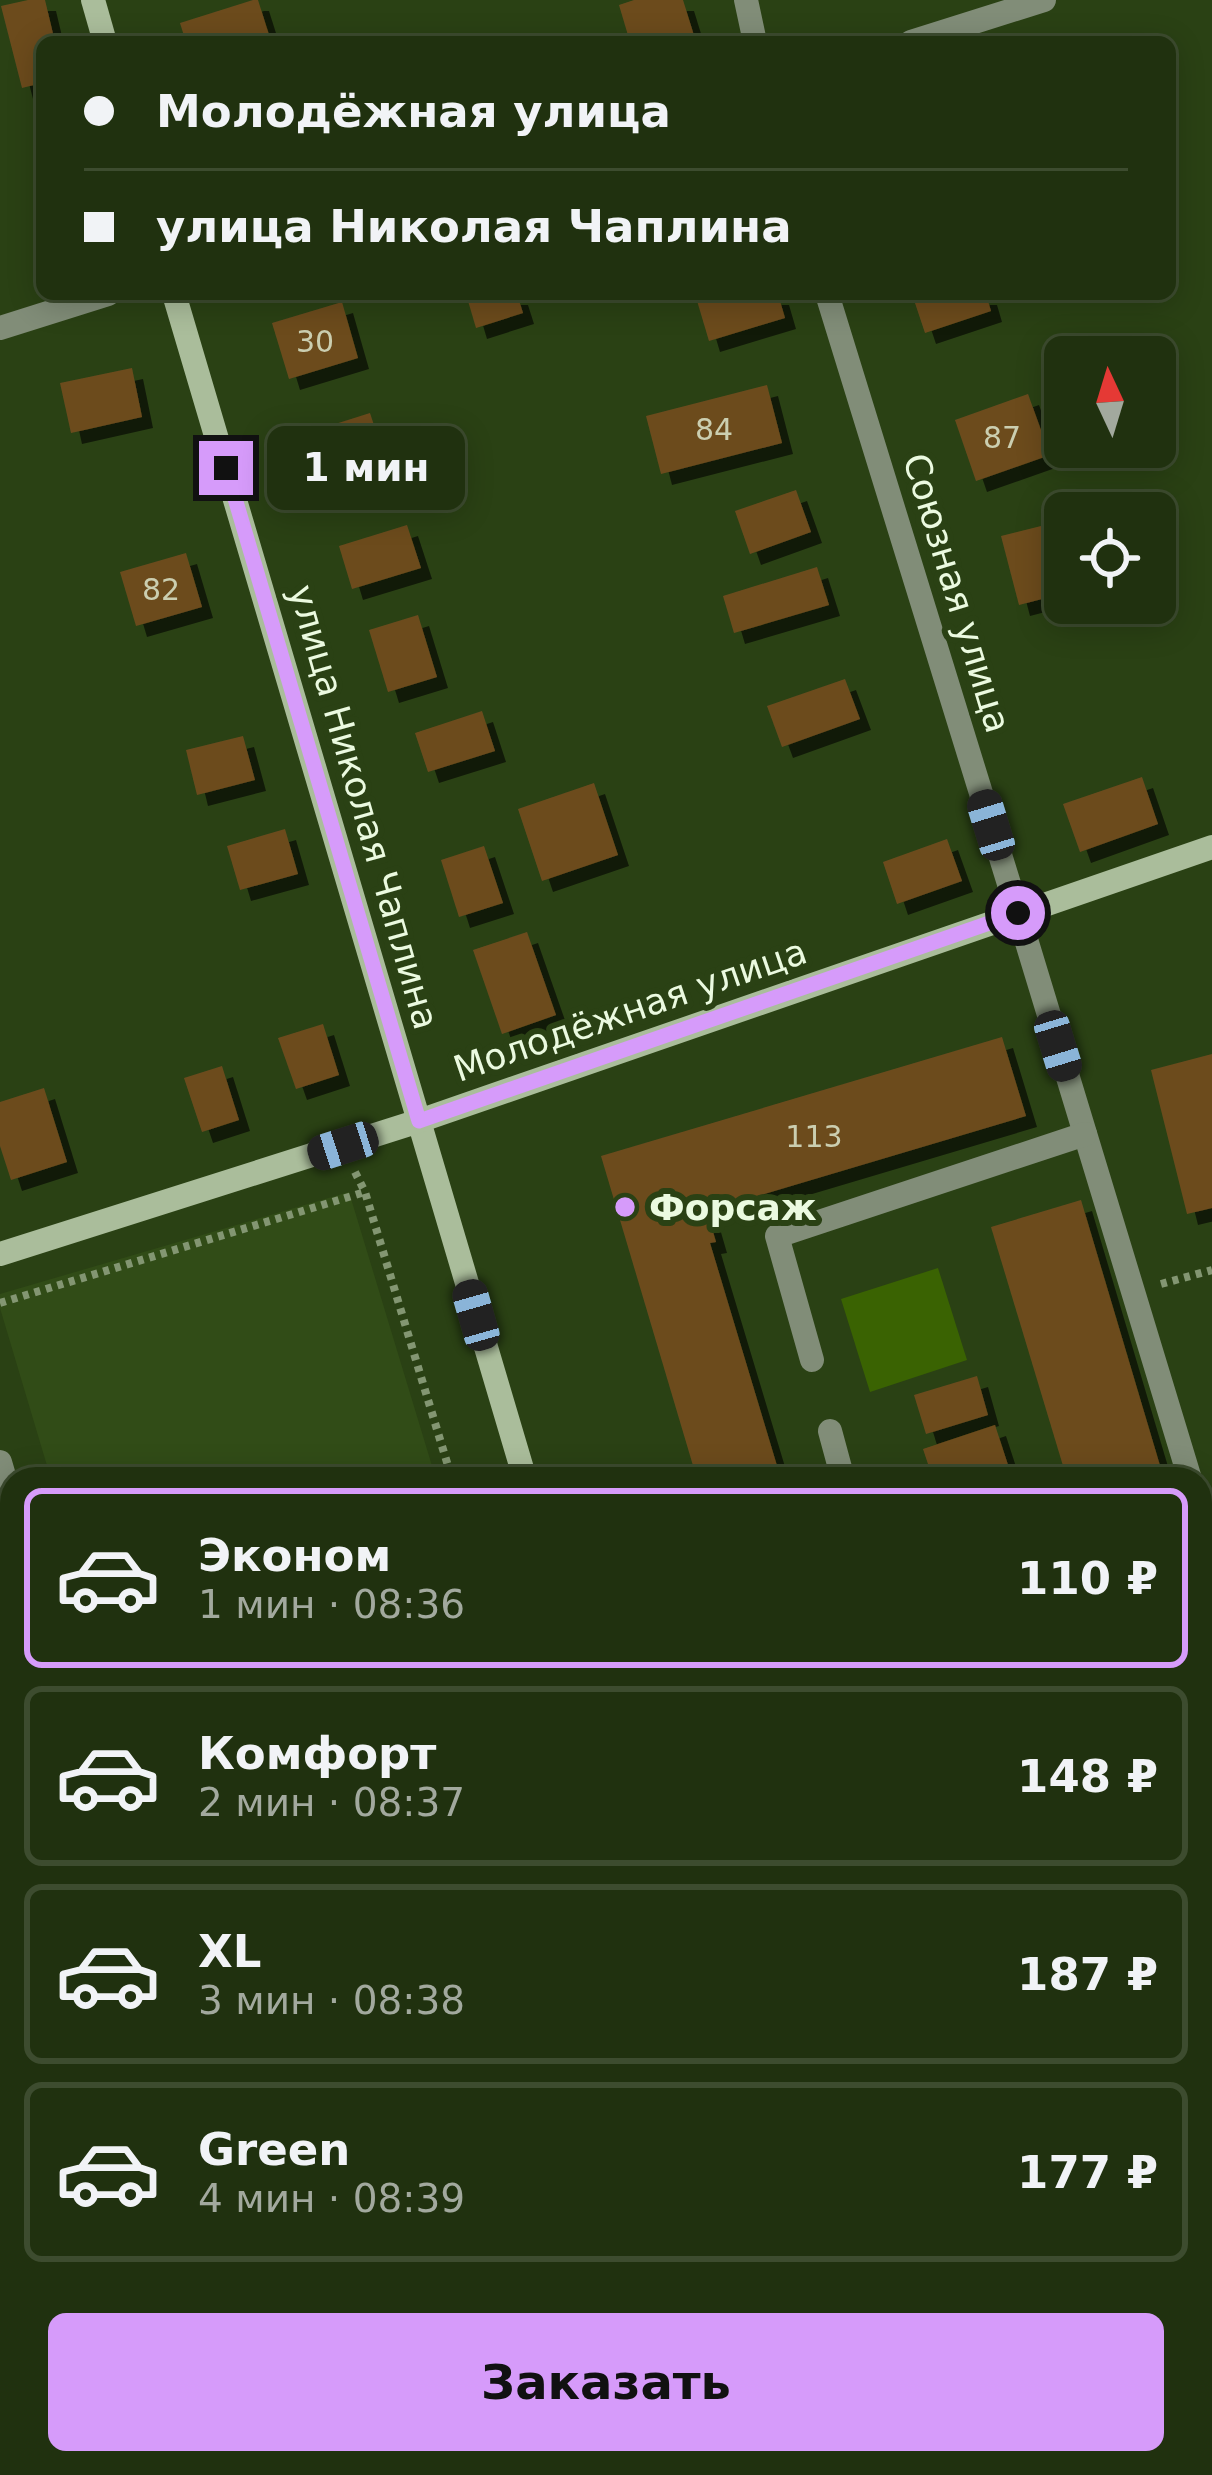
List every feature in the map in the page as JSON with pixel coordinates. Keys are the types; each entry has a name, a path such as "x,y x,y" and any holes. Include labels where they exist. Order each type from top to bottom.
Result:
{"street":[{"path":"93,0 103,36"},
{"path":"746,0 754,36"},
{"path":"930,36 1044,0"},
{"path":"0,328 89,300"},
{"name":"улица Николая Чаплина","path":"177,300 521,1467"},
{"name":"Союзная улица","path":"829,300 1186,1467"},
{"name":"Молодёжная улица","path":"0,1255 419,1121 1212,847"},
{"path":"812,1360 777,1236 1085,1134"},
{"path":"830,1431 840,1467"}],"path":[{"path":"343,1146 365,1192 448,1467"},
{"path":"0,1303 365,1192"},
{"path":"1133,1292 1212,1270"}],"shaded area":[{"path":"349,1192 432,1467 47,1467 0,1308 0,1294"},
{"path":"938,1268 967,1360 870,1392 841,1299"}],"building":[{"path":"45,0 54,36 36,36 36,84 22,88 1,6"},
{"path":"258,0 269,36 184,36 180,23"},
{"path":"634,0 683,0 694,36 628,36 619,5"},
{"path":"468,300 519,300 523,313 476,328"},
{"path":"697,300 780,300 785,318 709,341"},
{"path":"914,300 988,300 991,311 925,333"},
{"path":"342,302 358,358 289,379 272,323"},
{"path":"132,368 142,417 71,433 60,383"},
{"path":"767,385 782,443 661,474 646,416"},
{"path":"1028,394 1044,438 1044,457 976,481 955,420"},
{"path":"370,413 386,462 326,482 310,432"},
{"path":"796,490 811,532 750,554 735,511"},
{"path":"407,525 421,568 352,589 339,546"},
{"path":"1044,525 1044,598 1019,605 1001,536"},
{"path":"186,553 202,607 136,626 120,572"},
{"path":"817,567 829,605 734,633 723,596"},
{"path":"418,615 437,677 388,692 369,630"},
{"path":"845,679 860,719 782,747 767,706"},
{"path":"482,711 495,751 428,772 415,733"},
{"path":"243,736 255,780 197,795 186,750"},
{"path":"1142,777 1158,824 1080,852 1063,804"},
{"path":"594,783 618,855 542,881 518,809"},
{"path":"285,829 298,874 240,890 227,846"},
{"path":"947,839 962,881 897,904 883,862"},
{"path":"484,846 503,903 459,917 441,860"},
{"path":"527,932 556,1015 502,1034 473,950"},
{"path":"323,1024 339,1075 296,1089 278,1038"},
{"path":"1002,1037 1026,1116 707,1211 716,1242 710,1243 777,1467 693,1467 601,1156"},
{"path":"1212,1054 1212,1208 1187,1214 1151,1070"},
{"path":"222,1066 239,1120 202,1132 184,1078"},
{"path":"44,1088 67,1162 11,1180 0,1146 0,1102"},
{"path":"1081,1200 1160,1467 1063,1467 991,1227"},
{"path":"977,1376 988,1415 926,1434 914,1395"},
{"path":"995,1425 1009,1467 929,1467 923,1449"}],"place":[{"name":"Форсаж","path":"625,1207"}],"route":[{"path":"226,468 419,1121 1018,913"}]}
